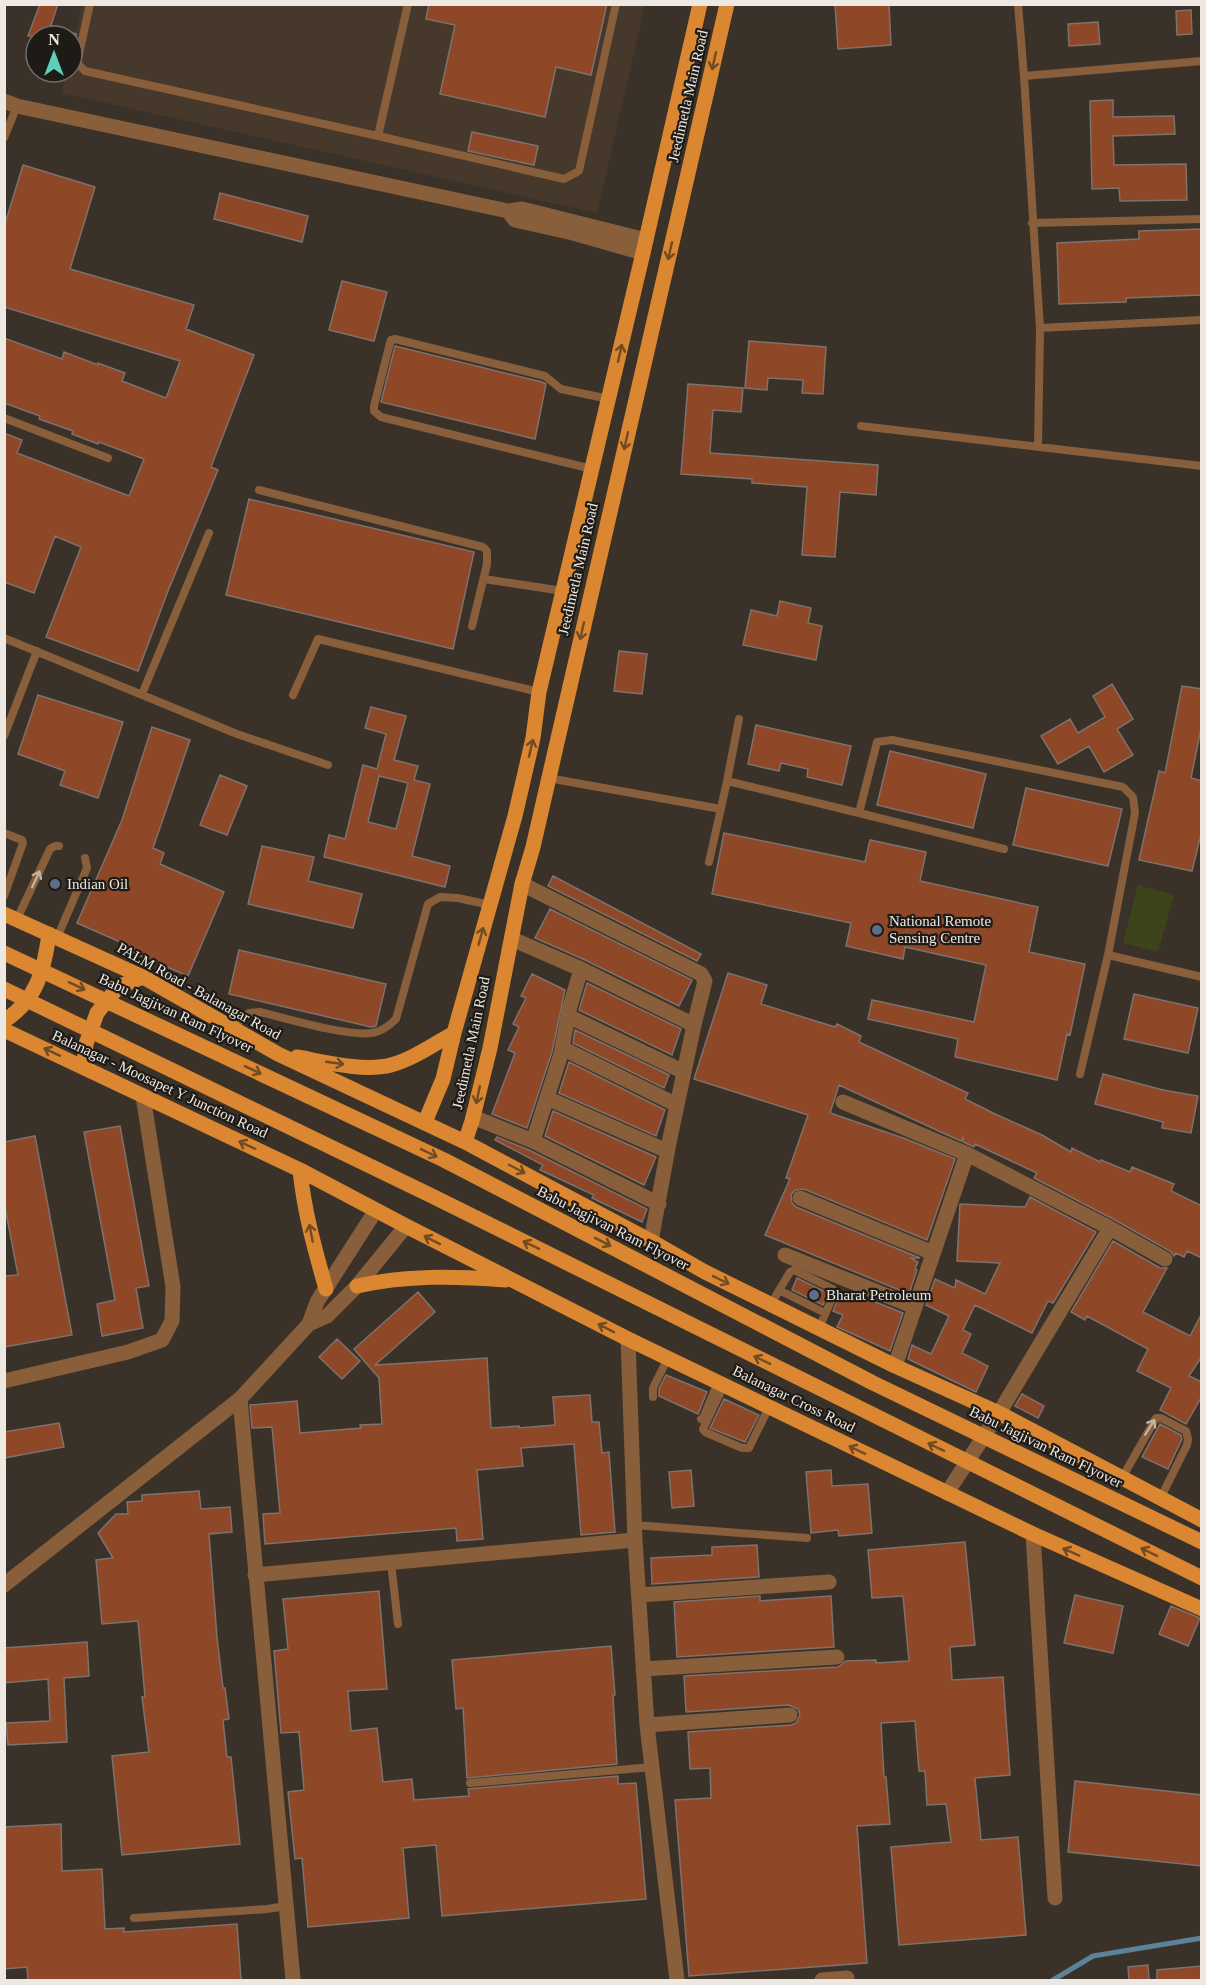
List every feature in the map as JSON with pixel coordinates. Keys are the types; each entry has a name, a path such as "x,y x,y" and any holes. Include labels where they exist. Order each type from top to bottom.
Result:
{"main road":[{"name":"Jeedimetla Main Road","path":"425,1122 443,1079 515,816 533,738 539,692 645,247 700,4"},
{"name":"Jeedimetla Main Road","path":"465,1142 490,1048 522,884 727,4"},
{"path":"610,393 637,393"},
{"name":"PALM Road - Balanagar Road","path":"11,917 143,977 278,1054 465,1142 651,1241"},
{"path":"4,1021 18,1012 37,986 53,936"},
{"name":"Babu Jagjivan Ram Flyover","path":"4,953 444,1160 873,1383 1202,1542"},
{"path":"84,1067 86,1044 97,1012 118,987 143,977"},
{"path":"4,989 430,1196 1202,1578"},
{"name":"Balanagar - Moosapet Y Junction Road","path":"4,1030 300,1170"},
{"path":"278,1054 371,1067 391,1065 454,1033"},
{"path":"300,1170 376,1210"},
{"path":"300,1170 302,1195 311,1237 327,1289"},
{"name":"Balanagar Cross Road","path":"376,1210 721,1384 1033,1534 1202,1609"},
{"path":"651,1241 705,1272 895,1366 999,1413 1160,1499 1200,1517"},
{"path":"357,1286 389,1279 446,1276 512,1280"}],"street":[{"path":"11,103 507,211 515,220 645,247"},
{"path":"522,884 701,974 705,981 667,1151 651,1241"},
{"path":"512,939 581,969 694,1025"},
{"path":"533,1141 562,1048 581,969"},
{"path":"568,1016 684,1072"},
{"path":"562,1048 677,1105"},
{"path":"4,1381 128,1352 162,1340 172,1321 173,1287 143,1096"},
{"path":"547,1098 667,1151"},
{"path":"843,1102 967,1154 1165,1259"},
{"path":"473,1117 533,1141 659,1204"},
{"path":"895,1366 967,1154"},
{"path":"800,1198 933,1253"},
{"path":"4,1585 240,1399 309,1324 317,1302 376,1210"},
{"path":"309,1324 327,1316 357,1286 405,1226"},
{"path":"947,1493 999,1413 1110,1228"},
{"path":"785,1255 915,1307"},
{"path":"628,1339 634,1533 647,1725 677,1980"},
{"path":"240,1399 293,1980"},
{"path":"255,1575 391,1563 634,1533"},
{"path":"1033,1534 1055,1898"},
{"path":"639,1595 829,1582"},
{"path":"643,1668 837,1657"},
{"path":"647,1725 790,1715"},
{"path":"822,1980 847,1978"}],"lane":[{"path":"90,4 76,63 85,71 564,179 579,171 616,4"},
{"path":"378,136 408,4"},
{"path":"1018,4 1040,328 1038,447"},
{"path":"1024,76 1202,61"},
{"path":"4,138 11,103"},
{"path":"1032,223 1202,219"},
{"path":"1040,328 1202,320"},
{"path":"592,469 381,417 374,411 374,406 390,343 395,339 545,376 561,389 610,393"},
{"path":"4,418 108,458"},
{"path":"861,426 1202,466"},
{"path":"259,490 483,547 487,551 488,558 472,626"},
{"path":"142,694 209,533"},
{"path":"484,579 563,591"},
{"path":"4,638 237,734 328,765"},
{"path":"293,695 318,639 539,692"},
{"path":"4,736 37,651"},
{"path":"709,862 739,719"},
{"path":"859,813 877,742 892,740 1123,787 1133,797 1135,813 1108,955 1080,1074"},
{"path":"548,778 721,809"},
{"path":"727,782 1004,849"},
{"path":"4,832 22,840 23,843 4,896"},
{"path":"11,917 50,849 59,846"},
{"path":"53,936 87,868 85,858"},
{"path":"231,1028 249,1013 260,1012 353,1033 374,1033 387,1027 396,1019 428,904 440,897 458,898 490,905"},
{"path":"1108,955 1202,977"},
{"path":"771,1304 790,1272 794,1270 833,1289 834,1294 819,1328"},
{"path":"779,1290 825,1313"},
{"path":"653,1397 653,1388 668,1358"},
{"path":"721,1384 704,1429 705,1432 749,1449 769,1407"},
{"path":"701,1419 704,1418 721,1384"},
{"path":"1122,1478 1156,1418 1161,1418 1186,1431 1187,1445 1160,1499"},
{"path":"634,1533 807,1538"},
{"path":"391,1563 398,1624"},
{"path":"470,1784 652,1767"},
{"path":"134,1918 286,1906"}],"shaded area":[{"path":"82,5 645,5 597,213 62,93 64,84 84,84 84,24 78,24"}],"green space":[{"path":"1138,885 1174,895 1158,952 1123,943"}],"building":[{"path":"40,4 58,4 51,24 32,24"},
{"path":"429,4 607,4 591,75 556,67 545,117 440,94 455,25 426,19"},
{"path":"835,4 889,4 891,45 838,49"},
{"path":"1191,10 1192,34 1177,35 1176,11"},
{"path":"1098,22 1100,44 1069,46 1068,24"},
{"path":"1113,100 1113,117 1174,116 1175,134 1113,136 1114,165 1186,164 1187,200 1120,201 1119,188 1092,189 1090,101"},
{"path":"472,132 538,146 534,165 468,151"},
{"path":"23,165 95,187 70,269 194,305 186,329 254,355 211,467 218,470 138,671 46,637 81,547 55,536 34,593 4,582 4,433 22,440 17,453 129,496 144,459 72,434 73,431 4,403 4,338 62,359 64,352 125,373 122,381 166,398 180,361 4,307 4,227"},
{"path":"220,193 308,216 302,242 214,219"},
{"path":"1202,229 1202,295 1126,298 1126,302 1059,304 1057,243 1139,239 1139,231"},
{"path":"342,281 387,292 374,341 329,330"},
{"path":"749,341 826,347 823,394 802,393 803,380 768,378 767,390 745,388"},
{"path":"395,346 546,384 535,439 381,402"},
{"path":"688,384 743,388 741,412 713,410 710,453 878,465 876,495 840,492 835,557 802,555 807,487 752,483 752,479 681,474"},
{"path":"249,499 474,552 453,649 226,595"},
{"path":"780,601 811,608 808,623 822,626 816,660 743,645 751,610 777,616"},
{"path":"619,651 647,654 642,694 614,691"},
{"path":"1112,684 1133,719 1117,729 1133,755 1104,772 1089,746 1058,764 1041,736 1070,719 1078,733 1105,717 1093,696"},
{"path":"1182,686 1202,689 1202,724 1191,778 1202,781 1202,830 1192,871 1139,860 1159,771 1165,773"},
{"path":"38,695 123,722 98,798 60,785 65,771 18,754"},
{"path":"371,707 406,716 394,760 418,766 414,780 430,784 412,856 450,866 445,887 324,857 329,835 345,839 363,765 377,769 386,734 365,728","holes":["379,776 408,783 396,829 368,822"]},
{"path":"756,725 851,746 842,785 807,777 808,769 781,763 779,771 748,764"},
{"path":"152,727 190,740 153,848 164,853 160,864 224,892 188,976 132,952 134,948 77,923 122,820"},
{"path":"890,751 986,774 973,828 877,805"},
{"path":"220,775 247,786 227,835 200,825"},
{"path":"1026,788 1122,809 1108,866 1013,845"},
{"path":"724,833 865,862 870,840 926,852 920,881 1038,907 1029,952 1085,964 1070,1035 1067,1034 1057,1080 955,1057 958,1039 868,1019 872,1000 974,1022 986,965 905,947 903,959 846,946 851,923 712,894"},
{"path":"262,846 314,857 308,881 362,894 353,928 248,904"},
{"path":"553,876 701,954 697,961 548,886"},
{"path":"550,909 692,980 679,1006 535,938"},
{"path":"239,950 386,984 376,1026 371,1027 229,994"},
{"path":"728,973 767,985 761,1004 835,1027 837,1024 861,1036 859,1042 968,1093 965,1099 1042,1135 1071,1152 1072,1148 1100,1162 1101,1160 1130,1172 1132,1167 1174,1184 1171,1191 1202,1206 1202,1258 1187,1251 1184,1257 1176,1253 1174,1256 1170,1251 1115,1220 1034,1178 1037,1173 975,1144 974,1147 963,1142 963,1138 961,1141 839,1085 830,1113 906,1139 955,1159 927,1240 804,1189 795,1190 791,1195 792,1203 796,1207 920,1258 911,1258 918,1262 909,1294 765,1235 790,1179 786,1178 808,1115 694,1079"},
{"path":"532,974 565,990 552,1052 527,1128 492,1114 515,1053 508,1050 519,1027 513,1024 526,998 521,996"},
{"path":"587,983 681,1029 672,1055 579,1010"},
{"path":"1134,994 1198,1008 1188,1053 1124,1039"},
{"path":"575,1030 669,1075 664,1088 573,1043"},
{"path":"569,1062 665,1110 656,1136 559,1093"},
{"path":"1103,1074 1163,1090 1198,1096 1191,1133 1162,1128 1163,1122 1095,1104"},
{"path":"553,1111 656,1157 644,1185 545,1136"},
{"path":"120,1126 149,1286 136,1288 143,1328 102,1336 97,1304 115,1300 84,1132"},
{"path":"35,1136 72,1335 4,1347 4,1276 18,1275 4,1202 4,1142"},
{"path":"497,1137 529,1150 647,1209 642,1222 592,1198 594,1195 540,1170 543,1165 495,1140"},
{"path":"1030,1197 1096,1232 1053,1303 1048,1301 1032,1333 975,1305 963,1330 971,1334 962,1353 988,1366 976,1392 908,1359 912,1345 931,1354 949,1316 926,1305 935,1279 955,1288 956,1280 985,1294 1000,1263 957,1261 960,1204 1025,1207"},
{"path":"1113,1241 1160,1268 1167,1268 1143,1312 1190,1336 1202,1313 1202,1356 1189,1376 1202,1382 1202,1396 1186,1424 1160,1410 1171,1388 1137,1371 1148,1349 1087,1316 1085,1320 1071,1312"},
{"path":"797,1278 828,1293 823,1305 792,1290"},
{"path":"418,1292 435,1312 375,1365 487,1358 491,1428 555,1425 553,1397 590,1395 592,1422 599,1422 602,1453 609,1452 615,1532 581,1535 574,1444 521,1448 523,1466 477,1470 483,1539 457,1541 456,1528 265,1544 263,1514 280,1513 272,1427 252,1428 250,1405 297,1401 300,1433 382,1424 379,1378 354,1349"},
{"path":"850,1292 903,1313 890,1351 837,1327 843,1315 833,1311 839,1297 846,1301"},
{"path":"337,1339 360,1361 342,1379 319,1357"},
{"path":"666,1375 707,1392 698,1414 659,1396 659,1389"},
{"path":"1022,1394 1044,1406 1038,1418 1015,1406"},
{"path":"724,1399 759,1415 745,1442 710,1428"},
{"path":"59,1423 64,1447 4,1458 4,1432"},
{"path":"1160,1424 1181,1435 1182,1439 1168,1469 1142,1457"},
{"path":"691,1470 694,1506 672,1508 669,1472"},
{"path":"831,1470 832,1486 868,1484 872,1533 839,1536 838,1530 811,1533 806,1472"},
{"path":"199,1491 201,1509 230,1507 232,1532 209,1534 217,1637 229,1719 223,1720 227,1757 231,1757 240,1844 122,1855 112,1756 149,1752 142,1697 145,1697 138,1621 102,1624 96,1560 113,1558 98,1533 116,1514 128,1514 127,1502 142,1501 142,1495"},
{"path":"965,1542 975,1645 950,1647 952,1680 1003,1677 1010,1775 975,1778 981,1840 1018,1837 1026,1935 899,1945 891,1847 951,1842 946,1804 927,1805 925,1771 919,1771 915,1721 881,1723 884,1777 886,1777 890,1824 857,1826 867,1963 689,1976 675,1800 711,1798 710,1768 690,1769 688,1732 791,1725 796,1723 800,1715 798,1709 789,1705 686,1712 684,1676 838,1667 846,1661 876,1660 876,1663 909,1661 903,1596 872,1598 868,1550"},
{"path":"757,1545 759,1577 652,1584 651,1558 712,1555 712,1547"},
{"path":"379,1591 387,1689 348,1691 351,1731 377,1728 383,1782 412,1779 414,1800 469,1796 468,1789 618,1776 618,1784 636,1783 646,1899 442,1916 436,1845 403,1848 409,1918 308,1927 302,1858 295,1859 288,1792 304,1790 299,1732 281,1733 274,1651 288,1649 283,1599"},
{"path":"1075,1595 1123,1606 1113,1653 1064,1643"},
{"path":"760,1596 760,1601 831,1596 834,1647 677,1657 674,1602"},
{"path":"1171,1606 1200,1618 1188,1646 1159,1634"},
{"path":"87,1642 89,1676 64,1678 67,1742 8,1745 6,1723 50,1721 48,1679 4,1683 4,1648"},
{"path":"611,1646 617,1764 467,1778 463,1708 456,1709 452,1660"},
{"path":"1075,1781 1202,1795 1202,1866 1068,1852"},
{"path":"61,1824 62,1871 102,1869 105,1929 124,1928 124,1932 237,1924 241,1980 28,1980 27,1967 4,1969 4,1827"},
{"path":"1148,1965 1149,1980 1129,1980 1128,1967"},
{"path":"1202,1966 1202,1980 1157,1980 1157,1970"}],"waterway":[{"path":"1053,1980 1093,1956 1202,1938"}],"place":[{"name":"Indian Oil","path":"55,884"},
{"name":"National Remote Sensing Centre","path":"877,930"},
{"name":"Bharat Petroleum","path":"814,1295"}]}
